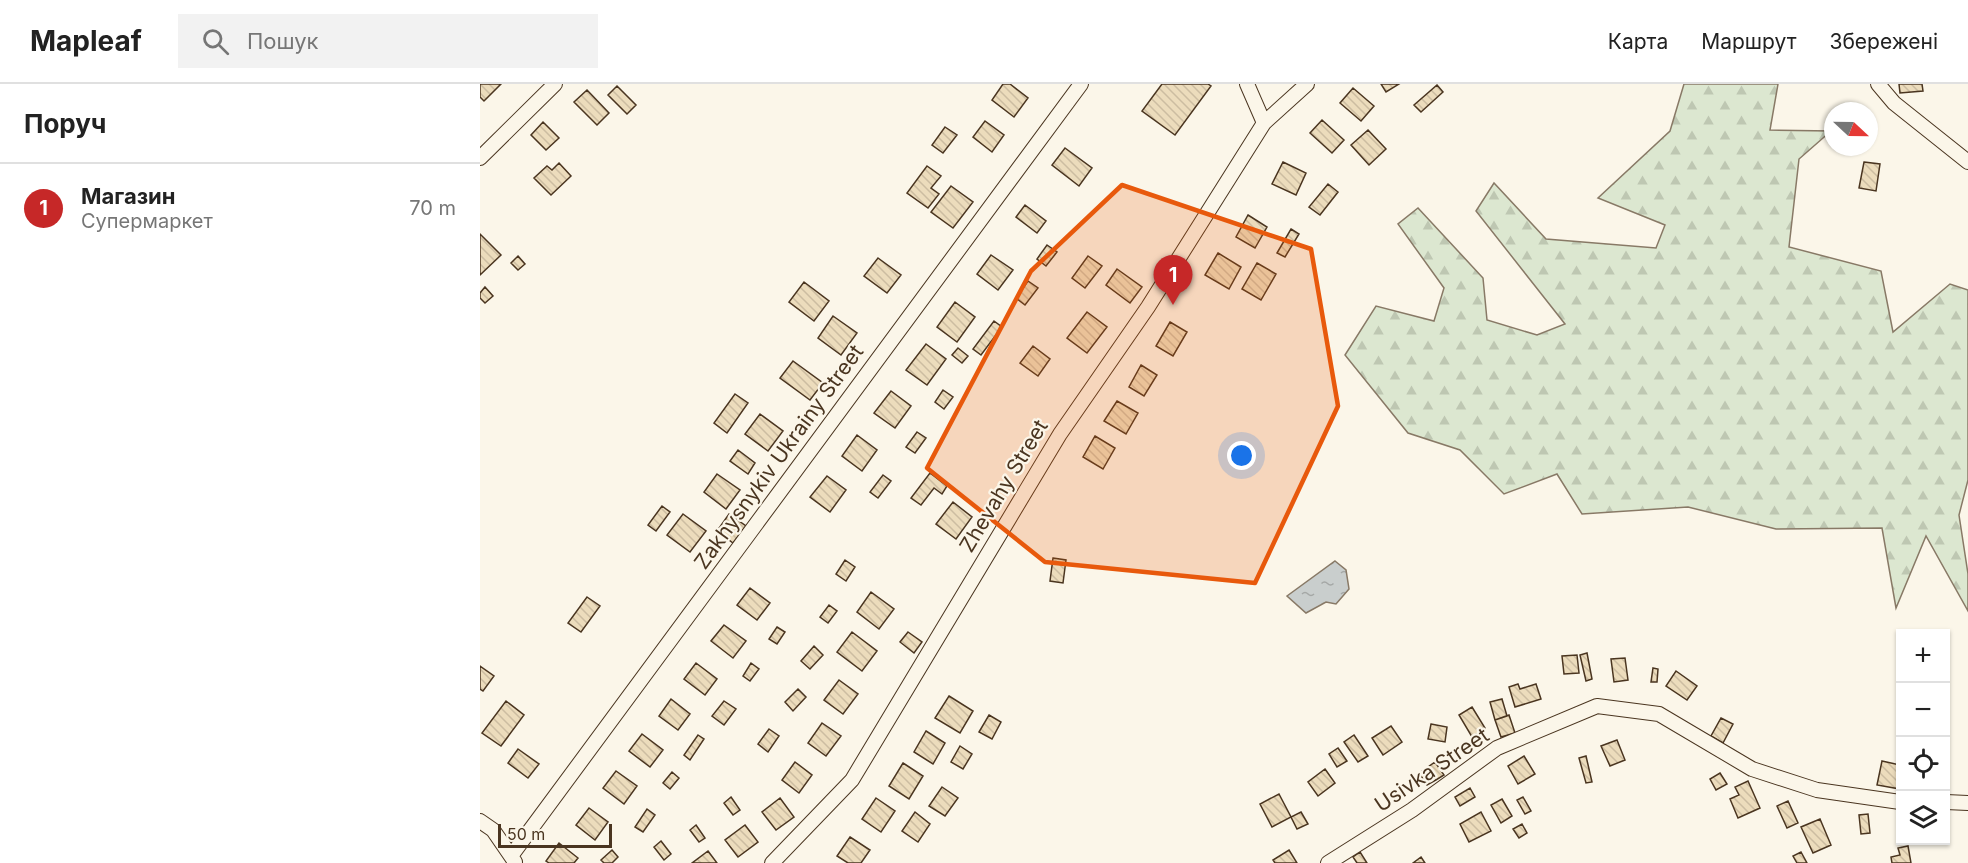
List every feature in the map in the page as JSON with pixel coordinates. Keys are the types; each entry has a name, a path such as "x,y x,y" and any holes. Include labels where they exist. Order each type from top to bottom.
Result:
{"street":[{"path":"480,159 555,84"},
{"name":"Zakhysnykiv Ukrainy Street","path":"513,859 1081,84"},
{"path":"1247,84 1264,123"},
{"name":"Zhevahy Street","path":"772,863 852,780 1060,434 1148,307 1264,123 1307,84"},
{"path":"1878,84 1894,103 1968,162"},
{"name":"Usivka Street","path":"1328,863 1412,810 1497,748 1597,706 1659,714 1752,769 1817,790 1896,801"},
{"path":"1950,802 1968,802"},
{"path":"480,821 493,830 513,859"}],"highlighted area":[{"path":"1122,185 1311,249 1338,406 1255,583 1045,562 927,468 1031,271"}],"green space":[{"path":"1684,84 1778,84 1770,130 1824,131 1824,137 1799,159 1789,247 1881,271 1893,332 1950,284 1968,290 1968,480 1959,515 1968,574 1968,611 1926,536 1896,608 1882,528 1776,529 1688,507 1582,514 1557,474 1504,494 1460,450 1408,433 1345,355 1376,306 1434,321 1444,288 1398,224 1418,208 1483,278 1487,320 1537,335 1565,324 1476,211 1494,183 1546,239 1656,248 1665,225 1598,198 1670,131"}],"water":[{"path":"1335,561 1346,570 1349,589 1336,604 1326,602 1306,613 1287,596"}],"building":[{"path":"480,84 501,84 484,101 480,97"},
{"path":"1003,84 1010,84 1028,98 1014,117 992,100"},
{"path":"1162,84 1208,84 1211,86 1175,135 1142,111"},
{"path":"1381,84 1399,84 1386,92"},
{"path":"1899,84 1922,84 1923,91 1900,93"},
{"path":"1437,85 1443,92 1421,112 1414,105"},
{"path":"617,86 636,105 627,114 608,95"},
{"path":"1353,88 1374,106 1361,121 1340,103"},
{"path":"587,90 609,113 597,125 574,102"},
{"path":"1322,120 1344,140 1332,153 1310,133"},
{"path":"985,121 1004,135 992,152 973,137"},
{"path":"543,122 559,138 546,150 531,135"},
{"path":"945,127 957,135 943,153 932,145"},
{"path":"1368,130 1386,149 1369,165 1351,145"},
{"path":"1065,148 1092,168 1079,186 1052,165"},
{"path":"1283,162 1306,173 1296,195 1272,184"},
{"path":"1864,162 1880,164 1876,191 1859,188"},
{"path":"559,163 571,176 551,195 534,178 547,166 552,170"},
{"path":"927,166 941,176 931,188 939,194 928,208 907,193"},
{"path":"1328,184 1338,192 1320,215 1309,207"},
{"path":"951,186 973,202 953,228 931,212"},
{"path":"1025,205 1046,221 1037,233 1016,217"},
{"path":"1248,215 1267,227 1255,248 1236,237"},
{"path":"1291,229 1299,234 1285,257 1277,253"},
{"path":"480,234 501,255 480,275"},
{"path":"1047,245 1057,252 1046,266 1037,259"},
{"path":"1218,253 1241,267 1229,289 1205,275"},
{"path":"991,255 1013,270 998,290 977,274"},
{"path":"518,256 525,264 518,270 511,263"},
{"path":"1088,256 1102,266 1085,288 1072,278"},
{"path":"878,258 901,275 887,293 864,276"},
{"path":"1257,263 1276,274 1261,300 1242,289"},
{"path":"1117,269 1142,287 1130,303 1106,285"},
{"path":"1028,281 1038,288 1025,305 1016,298"},
{"path":"804,282 829,301 814,321 789,302"},
{"path":"485,287 493,296 485,303 480,298 480,293"},
{"path":"955,302 975,317 957,342 937,327"},
{"path":"1087,312 1107,327 1087,353 1067,338"},
{"path":"833,316 857,333 841,355 818,338"},
{"path":"994,321 1002,327 981,355 973,349"},
{"path":"1170,322 1187,332 1173,356 1156,346"},
{"path":"926,344 946,359 927,385 906,370"},
{"path":"1033,346 1050,359 1038,376 1020,363"},
{"path":"958,348 968,356 962,363 952,355"},
{"path":"793,361 823,383 810,400 780,378"},
{"path":"1141,365 1157,375 1144,396 1129,387"},
{"path":"943,390 953,397 944,409 935,402"},
{"path":"891,391 911,406 895,428 874,413"},
{"path":"735,394 748,403 727,433 714,423"},
{"path":"1117,401 1138,413 1126,434 1104,421"},
{"path":"760,414 783,431 768,451 745,434"},
{"path":"917,432 926,438 915,453 906,447"},
{"path":"857,435 877,450 862,471 842,456"},
{"path":"1095,436 1115,448 1103,469 1083,457"},
{"path":"738,450 755,463 748,474 730,461"},
{"path":"930,473 947,486 942,494 934,488 921,505 911,498"},
{"path":"717,474 740,490 726,509 704,492"},
{"path":"883,475 891,481 878,498 870,492"},
{"path":"827,476 846,490 830,512 810,497"},
{"path":"953,502 972,517 956,539 936,524"},
{"path":"662,506 670,512 656,531 648,525"},
{"path":"683,514 706,531 690,552 667,535"},
{"path":"729,514 746,526 733,543 717,531"},
{"path":"1053,558 1066,560 1063,583 1050,581"},
{"path":"845,560 855,567 846,581 836,574"},
{"path":"750,588 770,603 757,620 737,605"},
{"path":"871,592 894,609 879,629 857,612"},
{"path":"587,597 600,606 581,632 568,623"},
{"path":"829,605 837,611 828,623 820,617"},
{"path":"724,625 746,641 733,658 711,641"},
{"path":"777,627 785,632 777,644 769,639"},
{"path":"852,632 877,651 862,671 837,652"},
{"path":"908,632 922,642 914,653 900,642"},
{"path":"814,646 823,655 810,669 801,661"},
{"path":"1587,653 1592,679 1586,681 1580,655"},
{"path":"1577,655 1579,673 1564,674 1562,656"},
{"path":"1625,658 1628,680 1614,682 1611,659"},
{"path":"696,663 717,679 705,695 684,679"},
{"path":"751,663 759,669 750,681 743,676"},
{"path":"480,666 494,676 483,691 480,689"},
{"path":"1653,668 1658,669 1657,682 1651,682"},
{"path":"1676,671 1697,686 1687,700 1666,686"},
{"path":"839,680 858,694 843,714 824,700"},
{"path":"1518,684 1520,689 1536,684 1541,699 1515,707 1509,687"},
{"path":"798,689 806,697 793,711 785,702"},
{"path":"949,696 973,711 960,733 935,718"},
{"path":"671,699 690,714 678,730 659,716"},
{"path":"1502,699 1507,716 1495,720 1490,702"},
{"path":"506,701 524,715 501,746 482,733"},
{"path":"724,701 736,709 724,725 712,716"},
{"path":"1472,707 1485,728 1472,737 1459,715"},
{"path":"989,715 1001,722 992,739 979,732"},
{"path":"1509,715 1515,733 1501,737 1495,720"},
{"path":"1721,718 1733,724 1723,743 1711,736"},
{"path":"822,723 841,736 826,756 808,743"},
{"path":"1431,724 1447,727 1445,742 1428,739"},
{"path":"1391,726 1402,742 1383,755 1372,738"},
{"path":"769,729 779,736 768,752 758,744"},
{"path":"926,731 945,743 933,764 914,752"},
{"path":"642,734 663,750 650,767 629,751"},
{"path":"698,735 704,739 690,760 684,755"},
{"path":"1354,735 1368,756 1358,762 1344,742"},
{"path":"1617,740 1625,760 1610,766 1601,746"},
{"path":"960,746 972,754 963,769 951,762"},
{"path":"1338,748 1347,761 1337,767 1329,754"},
{"path":"518,749 539,764 528,778 508,763"},
{"path":"1524,756 1535,774 1518,784 1508,766"},
{"path":"1586,756 1592,782 1586,783 1579,758"},
{"path":"1882,761 1896,764 1896,788 1877,785"},
{"path":"795,762 812,775 799,793 782,780"},
{"path":"1435,762 1444,775 1436,780 1428,767"},
{"path":"903,763 923,776 909,799 889,786"},
{"path":"1428,767 1436,780 1427,785 1419,773"},
{"path":"1325,769 1335,783 1318,796 1308,782"},
{"path":"616,771 637,786 624,804 603,788"},
{"path":"672,772 679,778 670,789 663,783"},
{"path":"1720,773 1727,784 1716,790 1710,779"},
{"path":"1748,781 1760,808 1738,818 1730,799 1739,795 1735,787"},
{"path":"942,787 958,798 945,816 929,806"},
{"path":"1470,788 1475,797 1460,806 1455,797"},
{"path":"1279,794 1291,817 1272,827 1260,804"},
{"path":"731,797 740,810 733,815 724,803"},
{"path":"1523,797 1531,811 1525,814 1517,800"},
{"path":"780,798 794,817 776,830 762,812"},
{"path":"876,798 895,811 881,832 862,819"},
{"path":"1502,799 1512,816 1501,823 1491,805"},
{"path":"1788,801 1798,823 1787,828 1777,806"},
{"path":"589,808 608,822 595,840 576,825"},
{"path":"647,809 655,815 643,832 635,827"},
{"path":"915,812 930,824 918,842 902,831"},
{"path":"1301,812 1308,824 1297,829 1291,817"},
{"path":"1481,812 1491,831 1469,842 1460,824"},
{"path":"1868,814 1870,833 1861,834 1859,815"},
{"path":"1820,819 1831,845 1813,853 1801,827"},
{"path":"1522,824 1527,833 1519,838 1513,829"},
{"path":"696,825 705,838 699,842 690,830"},
{"path":"745,825 758,842 738,857 725,840"},
{"path":"850,837 870,850 861,863 848,863 837,856"},
{"path":"661,841 671,854 664,860 654,847"},
{"path":"559,843 578,858 574,863 546,861"},
{"path":"1908,846 1911,863 1892,863 1891,857 1900,855 1898,848"},
{"path":"612,850 618,857 612,863 604,863 601,860"},
{"path":"1289,850 1297,863 1275,863 1273,860"},
{"path":"708,851 717,863 692,863"},
{"path":"1360,852 1367,863 1357,863 1353,857"},
{"path":"1801,852 1807,863 1797,863 1793,856"},
{"path":"1421,857 1425,863 1413,863"}],"place":[{"name":"Магазин","path":"1173,305"}]}
